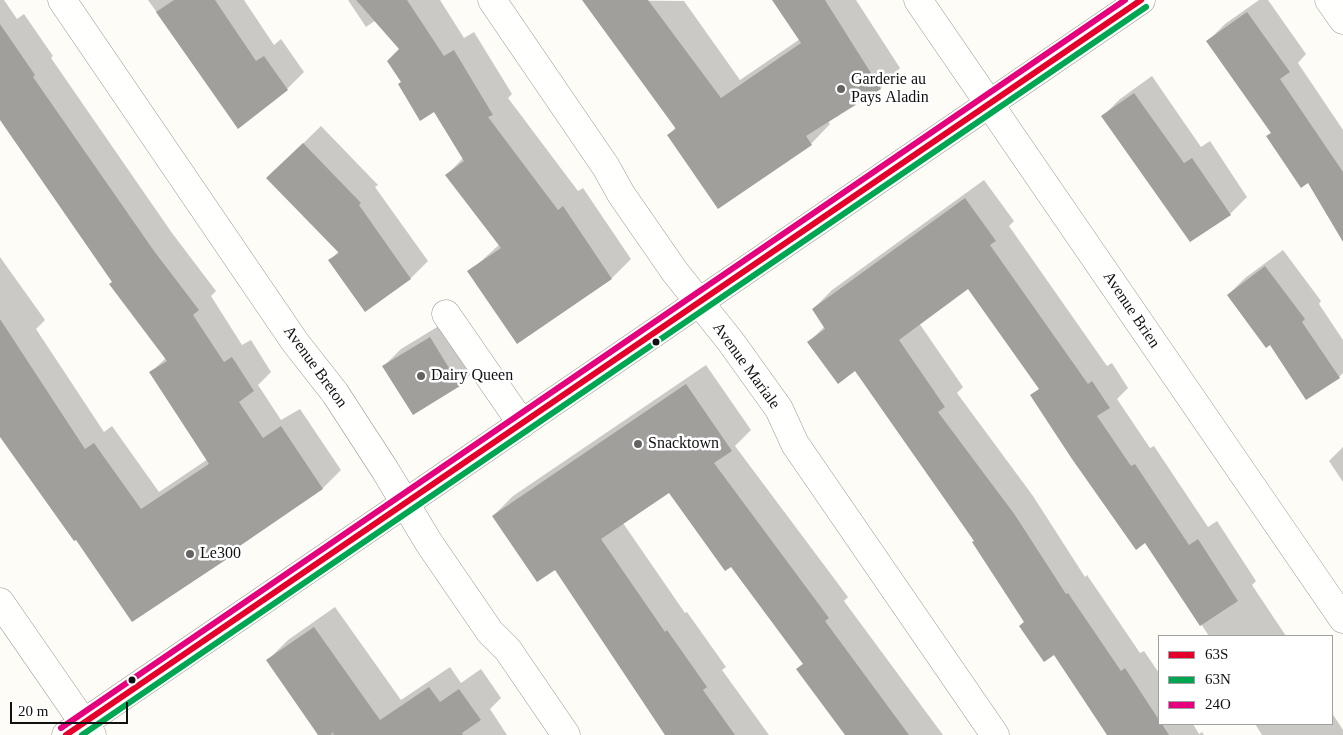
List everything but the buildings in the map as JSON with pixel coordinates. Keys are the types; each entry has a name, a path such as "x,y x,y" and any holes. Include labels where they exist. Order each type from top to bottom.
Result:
{"street":[{"name":"Avenue Breton","path":"62,0 296,342 320,371 406,503 429,543 490,632 508,650 566,735"},
{"name":"Avenue Mariale","path":"492,0 606,167 621,194 650,236 731,342 779,409 795,444 995,735"},
{"name":"Avenue Brien","path":"918,0 1343,620"},
{"path":"0,602 80,731 406,503 1141,0"},
{"path":"1329,0 1343,20"},
{"path":"446,314 522,424"}],"transit line":[{"name":"24O","path":"61,728 1125,0"},
{"name":"63S","path":"66,735 1141,0"},
{"name":"63N","path":"82,735 1146,7"}],"place":[{"name":"Garderie au Pays Aladin","path":"841,89"},
{"name":"Dairy Queen","path":"421,376"},
{"name":"Snacktown","path":"638,444"},
{"name":"Le300","path":"190,554"}]}
